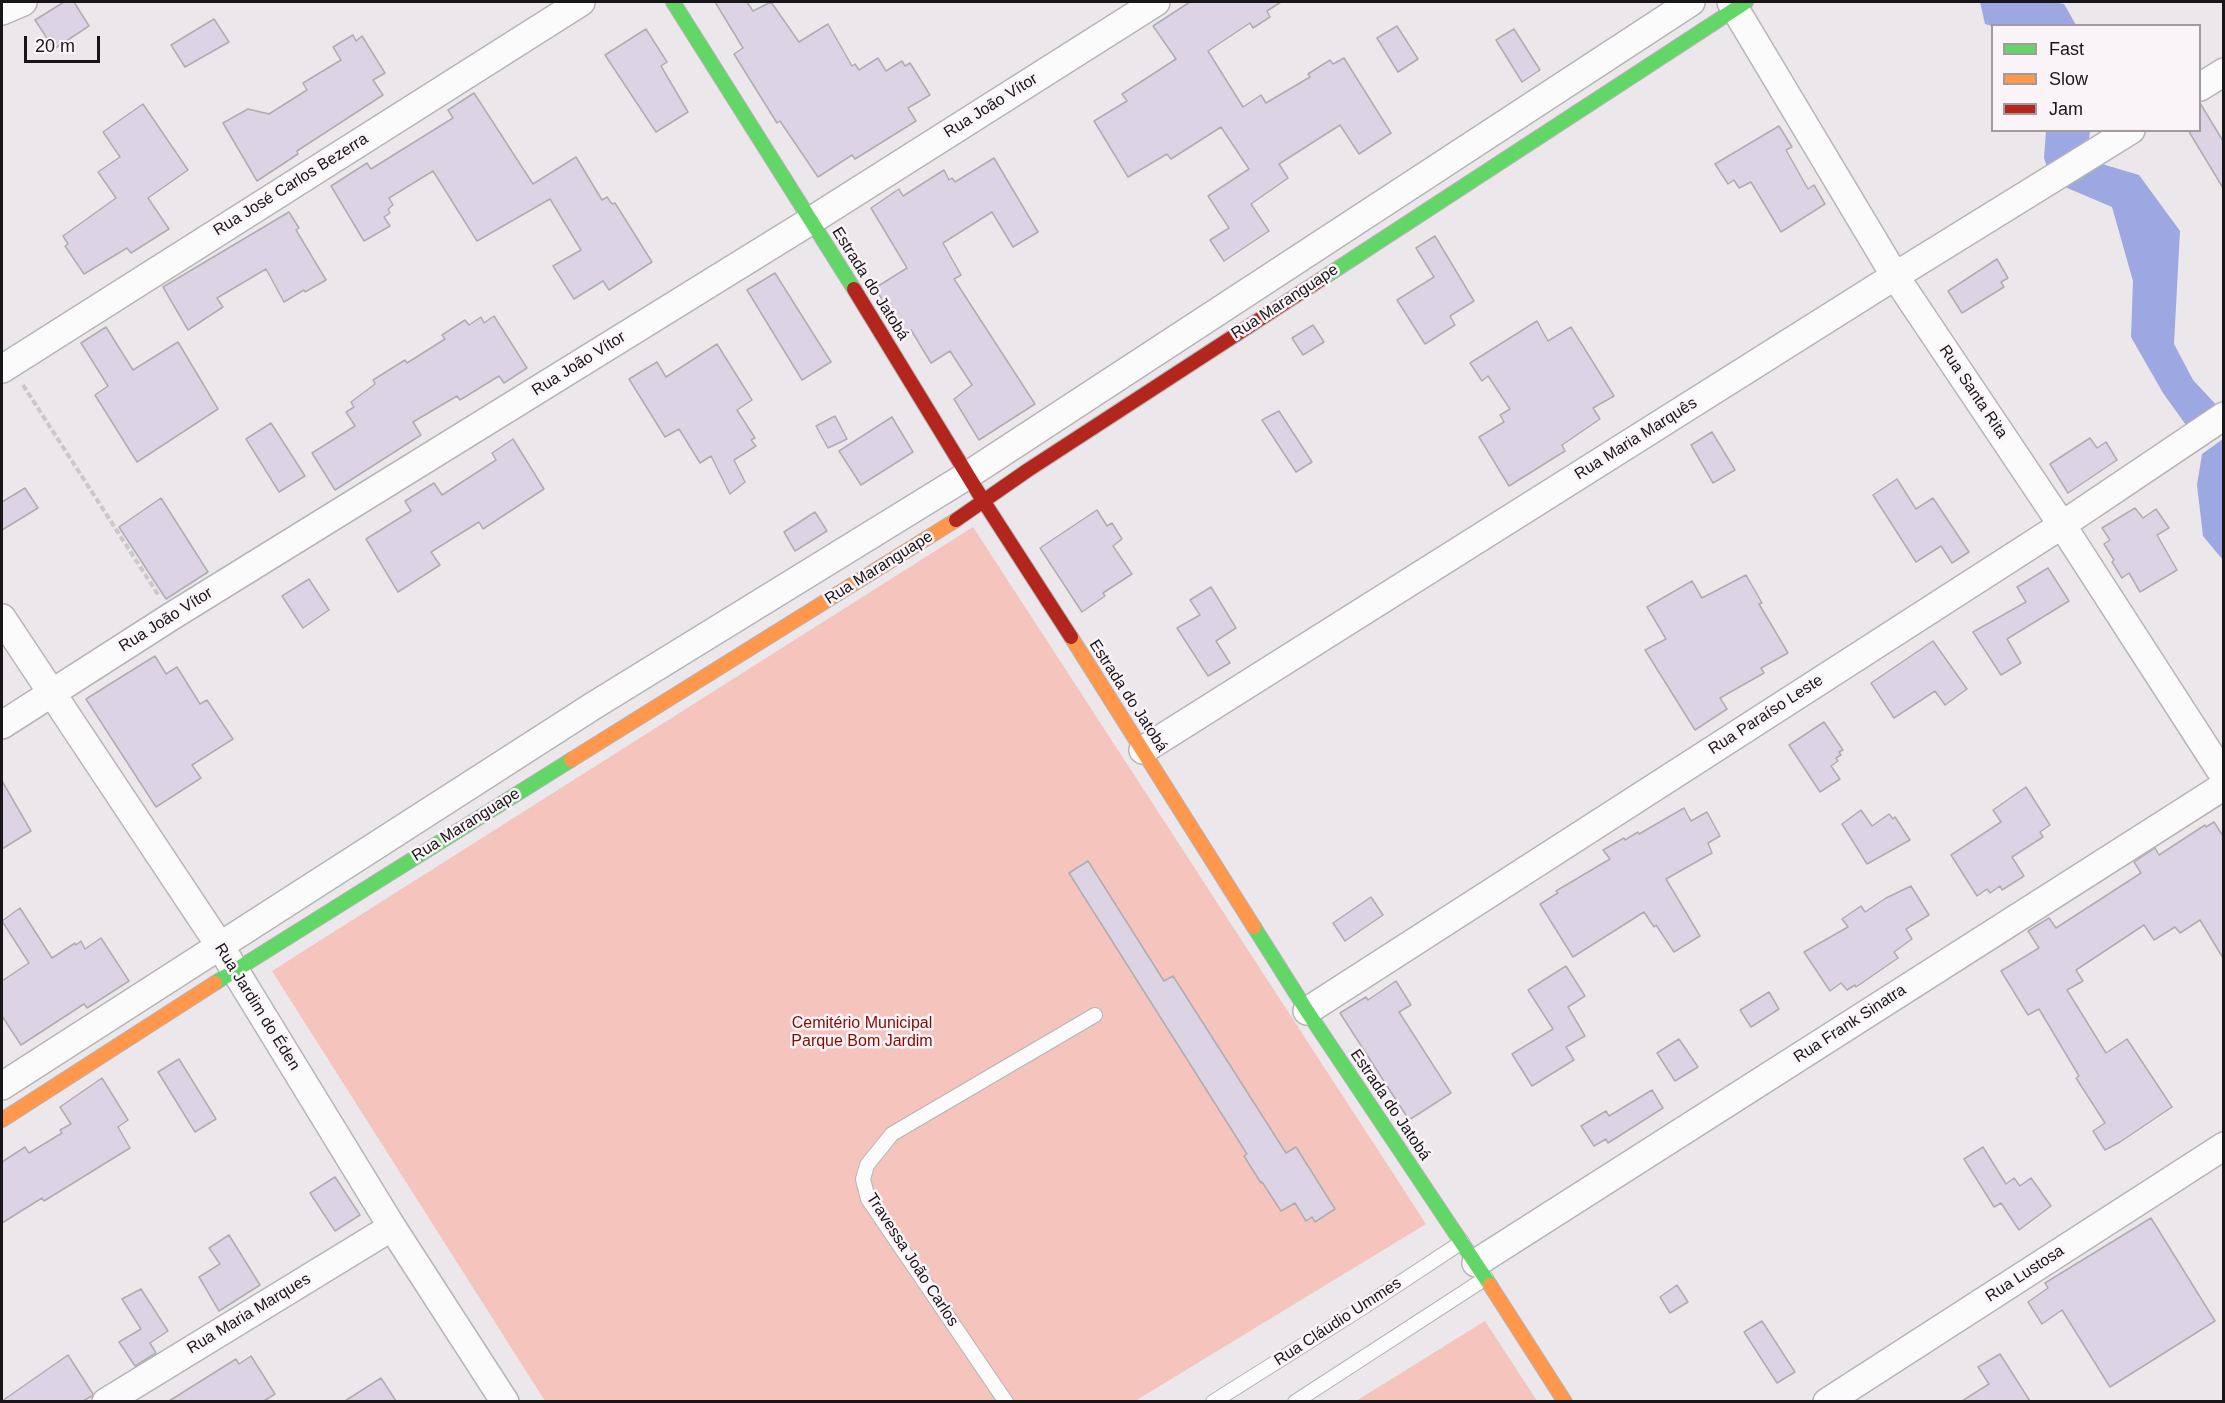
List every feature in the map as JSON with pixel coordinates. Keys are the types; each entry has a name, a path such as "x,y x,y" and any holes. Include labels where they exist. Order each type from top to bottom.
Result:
{"street":[{"path":"2,12 23,2"},
{"name":"Rua José Carlos Bezerra","path":"5,367 581,2"},
{"name":"Estrada do Jatobá","path":"674,2 812,220 984,502 1307,1011 1475,1261 1565,1401"},
{"name":"Rua João Vítor","path":"2,725 172,616 812,220 1156,2"},
{"name":"Rua Maranguape","path":"2,1086 593,706 968,475 1691,2"},
{"name":"Rua Maranguape","path":"2,1120 235,970 984,502 1028,470 1738,4"},
{"name":"Rua Santa Rita","path":"1738,4 1895,276 2062,525 2223,776"},
{"path":"2201,86 2223,72"},
{"name":"Rua Maria Marquês","path":"1143,750 2128,132"},
{"name":"Rua Paraíso Leste","path":"1307,1011 2062,525 2223,416"},
{"name":"Rua Jardim do Éden","path":"2,618 220,946 393,1227 505,1401"},
{"name":"Rua Frank Sinatra","path":"1475,1261 2223,786"},
{"name":"Rua Lustosa","path":"1827,1401 2223,1146"},
{"name":"Rua Maria Marques","path":"106,1401 393,1227"}],"lane":[{"name":"Travessa João Carlos","path":"1006,1401 868,1199 863,1179 867,1165 892,1134 1095,1015"},
{"name":"Rua Cláudio Ummes","path":"1213,1401 1365,1306 1475,1261"},
{"path":"1295,1401 1475,1261"}],"path":[{"path":"5,367 172,616"}],"green space":[{"name":"Cemitério Municipal Parque Bom Jardim","path":"973,527 1426,1224 1135,1401 545,1401 272,971"},
{"path":"1485,1321 1537,1401 1356,1401"}],"water":[{"path":"1980,2 2064,4 2075,24 1991,26 1985,24"},
{"path":"2046,132 2090,132 2088,146 2048,170 2044,158"},
{"path":"2102,164 2139,175 2180,231 2174,344 2193,380 2222,411 2191,432 2163,393 2131,337 2133,281 2112,207 2065,187"},
{"path":"2223,439 2223,560 2203,536 2197,485 2202,454"}],"building":[{"path":"64,2 74,2 89,26 54,49 35,20"},
{"path":"715,2 747,2 753,11 771,2 799,42 828,24 852,66 855,64 859,70 878,58 886,71 902,61 905,66 910,63 930,95 908,108 916,121 855,159 852,155 818,177 780,121 777,123 734,54 743,48"},
{"path":"1190,2 1281,2 1267,11 1270,17 1253,28 1250,23 1208,51 1243,107 1261,95 1266,103 1310,77 1308,74 1330,60 1333,64 1344,58 1391,133 1359,154 1340,125 1279,164 1288,178 1251,204 1269,231 1224,261 1210,240 1229,228 1208,196 1249,169 1221,127 1171,159 1167,154 1128,177 1094,121 1127,101 1122,94 1176,59 1153,26"},
{"path":"214,19 229,42 185,67 171,45"},
{"path":"1397,26 1418,59 1398,72 1377,38"},
{"path":"646,29 667,62 661,66 688,112 656,132 605,55"},
{"path":"1514,29 1540,70 1522,82 1496,40"},
{"path":"353,35 356,41 362,36 385,73 373,80 383,95 297,151 298,154 257,181 223,123 248,109 269,114 307,90 303,83 341,60 333,47"},
{"path":"474,93 533,184 576,157 602,200 607,197 612,204 615,203 652,262 609,290 603,281 574,299 553,266 581,250 550,199 477,241 433,171 389,198 393,205 388,209 390,213 384,217 390,226 364,241 331,186 367,163 371,169 453,118 448,110"},
{"path":"143,104 188,170 148,198 169,229 131,253 127,248 84,274 65,246 68,244 63,236 116,198 98,172 120,157 103,132"},
{"path":"2201,105 2223,141 2223,188 2189,132 2201,132"},
{"path":"1779,126 1792,147 1786,150 1808,189 1814,185 1825,204 1781,232 1751,182 1739,188 1734,180 1728,184 1715,164"},
{"path":"994,158 1038,232 1013,247 992,212 943,243 961,275 954,279 1035,404 979,440 954,399 972,385 950,351 931,363 911,330 904,334 875,288 907,268 871,208 899,189 903,196 944,170 949,180 952,178 955,182"},
{"path":"289,212 299,228 296,230 326,280 284,302 266,269 217,298 223,307 188,330 163,287"},
{"path":"1435,236 1474,301 1450,316 1455,325 1425,344 1397,300 1434,277 1416,248"},
{"path":"1997,259 2008,278 2001,282 2004,287 1962,313 1948,291"},
{"path":"775,273 831,362 802,380 747,290"},
{"path":"494,316 527,368 504,383 499,376 460,400 457,396 413,422 421,435 335,490 312,453 355,426 346,412 354,407 351,402 375,384 373,380 405,360 407,363 445,339 442,335 465,320 469,325 481,317 484,323"},
{"path":"1537,321 1548,341 1571,327 1614,396 1593,408 1600,419 1562,445 1565,451 1509,486 1479,437 1504,422 1500,415 1510,409 1488,376 1482,381 1470,363"},
{"path":"1313,325 1324,342 1303,355 1292,338"},
{"path":"106,327 133,370 178,342 218,409 137,462 95,395 108,386 81,343"},
{"path":"717,344 752,400 737,410 755,438 751,440 756,446 734,460 745,482 730,494 711,456 700,463 679,429 665,437 629,379 657,362 666,377"},
{"path":"1279,411 1312,462 1296,472 1262,420"},
{"path":"835,416 847,439 828,448 816,426"},
{"path":"892,417 913,452 861,485 839,451"},
{"path":"271,423 305,476 279,492 246,439"},
{"path":"1712,432 1735,470 1713,483 1691,445"},
{"path":"2090,438 2097,448 2106,442 2117,460 2068,493 2050,464"},
{"path":"513,439 544,489 483,529 479,522 431,552 440,565 398,592 366,539 411,511 405,501 434,483 442,495 496,460 492,453"},
{"path":"1897,479 1916,509 1933,498 1969,552 1952,563 1941,546 1916,562 1873,495"},
{"path":"25,488 38,508 2,530 2,502"},
{"path":"161,498 208,572 166,599 119,527"},
{"path":"2135,508 2143,518 2156,509 2169,528 2157,535 2177,570 2140,592 2129,573 2122,578 2112,562 2114,560 2104,544 2110,540 2102,528"},
{"path":"1097,510 1107,526 1112,523 1122,539 1113,546 1132,574 1103,593 1105,596 1082,612 1040,548"},
{"path":"815,512 827,531 795,551 784,532"},
{"path":"2048,568 2069,601 2007,639 2021,663 2001,675 1973,632 2026,602 2017,587"},
{"path":"1746,575 1762,603 1759,604 1788,653 1761,668 1764,673 1720,698 1727,709 1695,730 1645,650 1666,639 1647,607 1692,581 1702,598"},
{"path":"309,579 329,610 303,628 282,596"},
{"path":"1211,587 1236,628 1216,641 1230,663 1208,676 1177,628 1200,615 1190,600"},
{"path":"1933,641 1967,689 1945,705 1935,691 1894,718 1871,683"},
{"path":"155,656 166,674 177,667 200,704 207,700 233,739 192,765 201,778 156,807 86,699"},
{"path":"1824,722 1843,750 1836,758 1838,761 1831,766 1840,779 1820,792 1789,745"},
{"path":"2,781 31,831 2,849"},
{"path":"2026,787 2050,825 2040,832 2043,837 2012,857 2024,876 2002,890 2000,886 1990,893 1987,889 1977,896 1951,855 2001,822 1993,810"},
{"path":"1684,808 1691,821 1707,812 1720,836 1708,843 1712,853 1666,879 1700,936 1674,952 1644,912 1573,957 1540,904 1558,893 1556,891 1610,859 1603,850 1624,838 1625,840 1638,832 1639,834"},
{"path":"1861,810 1872,826 1889,814 1893,819 1895,817 1910,840 1867,864 1842,824"},
{"path":"2214,822 2223,836 2223,958 2200,920 2180,933 2175,927 2154,940 2144,925 2076,970 2083,981 2067,990 2106,1053 2127,1039 2172,1107 2105,1150 2093,1131 2105,1123 2076,1078 2079,1076 2039,1009 2028,1015 2001,971 2039,948 2028,931 2049,918 2056,928 2141,873 2134,862 2155,848 2159,855 2205,825 2206,827"},
{"path":"1088,861 1164,981 1173,976 1286,1153 1296,1147 1335,1209 1315,1222 1312,1217 1306,1221 1295,1203 1281,1211 1261,1183 1244,1156 1247,1154 1069,873"},
{"path":"1911,886 1929,915 1906,929 1912,939 1894,952 1898,958 1856,987 1855,985 1847,990 1841,983 1830,991 1804,952 1848,927 1842,919 1861,906 1865,912 1886,898"},
{"path":"1371,897 1383,915 1345,941 1333,923"},
{"path":"20,908 52,958 75,943 76,945 81,941 85,949 101,938 129,981 87,1008 84,1004 21,1045 2,1016 2,981 29,963 2,921"},
{"path":"1566,966 1585,996 1568,1007 1585,1036 1566,1047 1574,1060 1532,1086 1512,1054 1553,1029 1528,990"},
{"path":"1396,981 1411,1005 1399,1012 1451,1093 1409,1120 1340,1013 1366,997 1368,1000"},
{"path":"1769,992 1779,1009 1751,1027 1740,1010"},
{"path":"1679,1039 1698,1067 1675,1081 1657,1053"},
{"path":"179,1059 216,1119 195,1132 158,1072"},
{"path":"102,1078 128,1120 118,1127 130,1148 44,1201 42,1198 2,1223 2,1162 25,1147 29,1153 62,1133 60,1130 71,1124 60,1107"},
{"path":"1652,1090 1663,1108 1608,1143 1606,1139 1594,1146 1581,1126 1606,1111 1609,1116"},
{"path":"1983,1147 2006,1184 2014,1178 2020,1186 2031,1178 2051,1206 2019,1230 2001,1203 1994,1207 1964,1159"},
{"path":"335,1177 360,1215 335,1231 310,1193"},
{"path":"2151,1218 2215,1321 2110,1387 2062,1310 2042,1324 2028,1302 2048,1288 2045,1283"},
{"path":"229,1235 260,1285 219,1311 199,1277 220,1264 209,1248"},
{"path":"1677,1285 1688,1302 1670,1313 1660,1297"},
{"path":"141,1289 168,1331 150,1343 156,1353 135,1366 119,1342 141,1329 122,1299"},
{"path":"1762,1321 1795,1372 1777,1383 1744,1332"},
{"path":"2000,1354 2030,1401 1962,1401 1989,1384 1978,1367"},
{"path":"68,1355 93,1394 92,1396 83,1401 2,1401"},
{"path":"251,1356 275,1394 264,1401 169,1401 236,1359 239,1364"},
{"path":"381,1378 396,1401 345,1401"}],"traffic: fast":[{"path":"673,2 854,289"},
{"path":"1320,280 1746,2"},
{"path":"215,983 571,760"},
{"path":"1254,927 1307,1011 1490,1285"}],"traffic: slow":[{"path":"571,760 956,520"},
{"path":"1071,637 1254,927"},
{"path":"2,1120 215,983"},
{"path":"1490,1285 1565,1402"}],"traffic: jam":[{"path":"956,520 1028,470 1320,280"},
{"path":"854,289 984,502 1071,637"}]}
